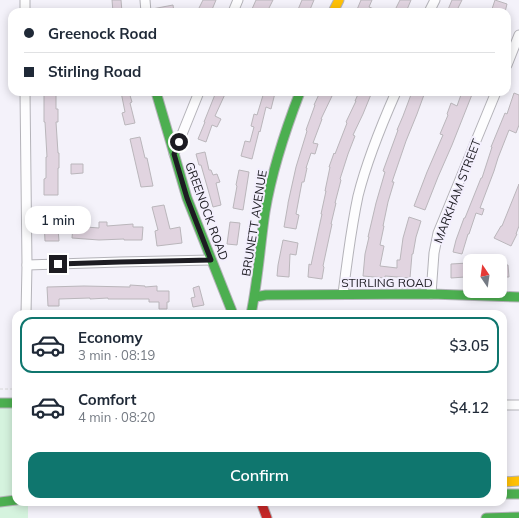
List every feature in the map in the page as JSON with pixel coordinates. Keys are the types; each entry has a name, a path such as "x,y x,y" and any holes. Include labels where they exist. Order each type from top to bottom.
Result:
{"main road":[{"name":"GREENOCK ROAD","path":"157,96 187,198 231,310"},
{"name":"BRUNETT AVENUE","path":"252,310 255,297 265,211 274,170 286,128 298,96"},
{"name":"STIRLING ROAD","path":"255,297 266,295 343,294 431,294 519,297"},
{"path":"0,403 12,404"},
{"path":"507,482 519,481"},
{"path":"507,494 519,494"},
{"path":"0,502 12,500"},
{"path":"262,506 267,518"},
{"path":"486,518 519,517"}],"street":[{"path":"511,55 519,35"},
{"path":"25,96 26,310"},
{"path":"174,154 197,96"},
{"path":"343,294 351,231 359,195 377,136 394,96"},
{"name":"MARKHAM STREET","path":"431,294 434,253 438,233 494,96"},
{"path":"27,265 211,260"},
{"path":"507,404 519,404"}],"path":[{"path":"0,389 12,389"}],"green space":[{"path":"0,404 12,404 12,506 28,506 28,518 0,518"}],"building":[{"path":"112,0 121,0 122,8 113,8"},
{"path":"203,0 216,0 213,8 199,8"},
{"path":"256,0 273,0 269,8 252,8"},
{"path":"302,0 314,0 311,8 299,8"},
{"path":"361,0 372,0 369,7 371,8 358,8"},
{"path":"400,0 411,0 408,8 396,8"},
{"path":"452,0 462,0 458,8 449,8"},
{"path":"495,0 507,4 506,8 492,8"},
{"path":"173,5 173,8 157,8"},
{"path":"514,93 519,95 519,125 516,133 509,130 480,208 484,209 482,215 476,213 462,254 453,252 464,218 482,178 491,147 505,113 507,114"},
{"path":"44,96 56,96 58,122 56,122 59,153 58,195 44,195 44,179 46,178 47,157 44,122"},
{"path":"122,96 130,96 132,102 130,103 135,123 125,125 122,113 125,112"},
{"path":"214,96 224,96 215,116 221,119 217,127 212,125 206,142 198,139"},
{"path":"263,96 274,96 271,109 266,107 252,159 241,156 245,141 250,142 254,127 251,126 254,114 257,115"},
{"path":"318,96 332,96 321,119 313,143 318,144 315,154 311,153 306,168 304,182 302,182 296,214 299,215 296,229 284,227 296,167 314,105"},
{"path":"357,96 370,96 353,135 355,136 340,179 323,266 322,279 308,277 309,264 311,265 322,214 329,167"},
{"path":"410,96 424,96 392,182 394,182 388,202 380,245 384,246 380,266 397,268 397,260 400,260 403,238 409,217 421,221 412,254 410,278 363,276 368,237 385,172 383,171"},
{"path":"461,96 471,96 425,210 414,206 443,135 440,134 451,103 457,106"},
{"path":"140,137 145,158 147,158 153,186 141,187 130,139"},
{"path":"205,152 209,170 211,170 213,175 217,174 220,182 216,183 221,205 213,207 201,165 199,165 196,154"},
{"path":"71,164 83,164 83,173 71,174"},
{"path":"239,170 249,172 243,210 233,208"},
{"path":"519,184 519,226 511,246 494,238 502,226"},
{"path":"164,205 170,229 180,227 182,243 157,246 155,231 158,230 152,207"},
{"path":"54,215 63,215 64,228 58,229 59,241 45,241 44,220 54,220"},
{"path":"99,222 107,222 107,226 133,224 133,227 143,227 142,240 99,240 72,238 73,226 99,228"},
{"path":"230,222 240,223 237,245 227,244"},
{"path":"283,240 298,243 296,255 290,254 289,277 277,276"},
{"path":"463,263 463,277 451,278 451,264"},
{"path":"507,265 508,265 509,277 507,277"},
{"path":"130,285 145,287 157,286 157,291 169,291 169,302 167,302 167,309 159,309 159,302 149,302 149,299 59,299 59,306 48,306 47,287 130,287"},
{"path":"199,286 204,305 193,307 191,298 195,297 193,288"}],"traffic: fast":[{"path":"157,96 187,198 231,310"},
{"path":"252,310 263,225 271,181 289,121 298,96"},
{"path":"255,297 266,295 431,294 519,297"},
{"path":"0,403 12,403"},
{"path":"507,494 519,494"},
{"path":"0,502 12,500"},
{"path":"486,518 519,517"}],"traffic: slow":[{"path":"335,8 339,0"},
{"path":"507,482 519,481"}],"traffic: jam":[{"path":"262,506 267,518"}],"route":[{"path":"58,264 211,260 187,198 174,154 179,142"}]}
